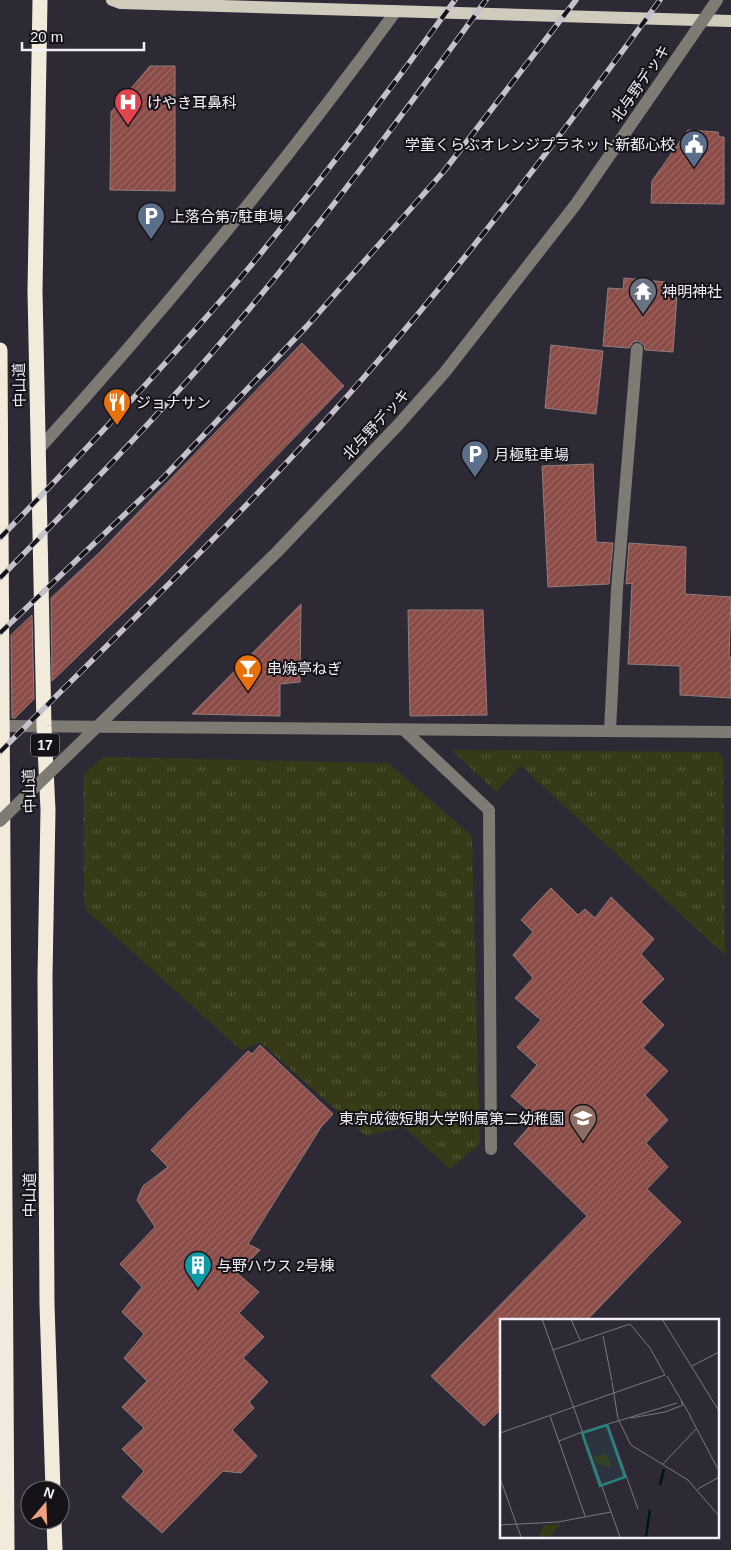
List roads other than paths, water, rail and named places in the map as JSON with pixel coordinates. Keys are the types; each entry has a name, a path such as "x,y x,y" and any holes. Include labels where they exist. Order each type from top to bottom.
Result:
{"highway":[{"name":"中山道","path":"40,0 35,291 44,726 48,810 45,976 47,1294 53,1480"},
{"name":"中山道","path":"0,350 7,1550"},
{"path":"54,1530 55,1550"}],"main road":[{"path":"112,0 120,3 731,21"}],"street":[{"name":"北与野デッキ","path":"0,821 277,552 398,425 445,372 576,204 717,0"},
{"path":"38,450 109,371 290,154 396,11"},
{"path":"610,731 617,589 637,349"},
{"path":"2,726 731,732"},
{"path":"404,730 489,810 491,1149"}],"railway":[{"path":"0,538 126,406 248,269 354,136 455,0"},
{"path":"0,578 134,439 211,354 353,180 486,0"},
{"path":"0,633 164,477 307,326 444,171 576,0"},
{"path":"0,752 231,521 365,376 442,285 517,191 660,0"}],"place":[{"name":"けやき耳鼻科","path":"128,126"},
{"name":"学童くらぶオレンジプラネット新都心校","path":"694,168"},
{"name":"上落合第7駐車場","path":"151,240"},
{"name":"神明神社","path":"643,315"},
{"name":"ジョナサン","path":"117,426"},
{"name":"月極駐車場","path":"475,478"},
{"name":"串焼亭ねぎ","path":"248,692"},
{"name":"東京成徳短期大学附属第二幼稚園","path":"583,1142"},
{"name":"与野ハウス 2号棟","path":"198,1289"}]}
